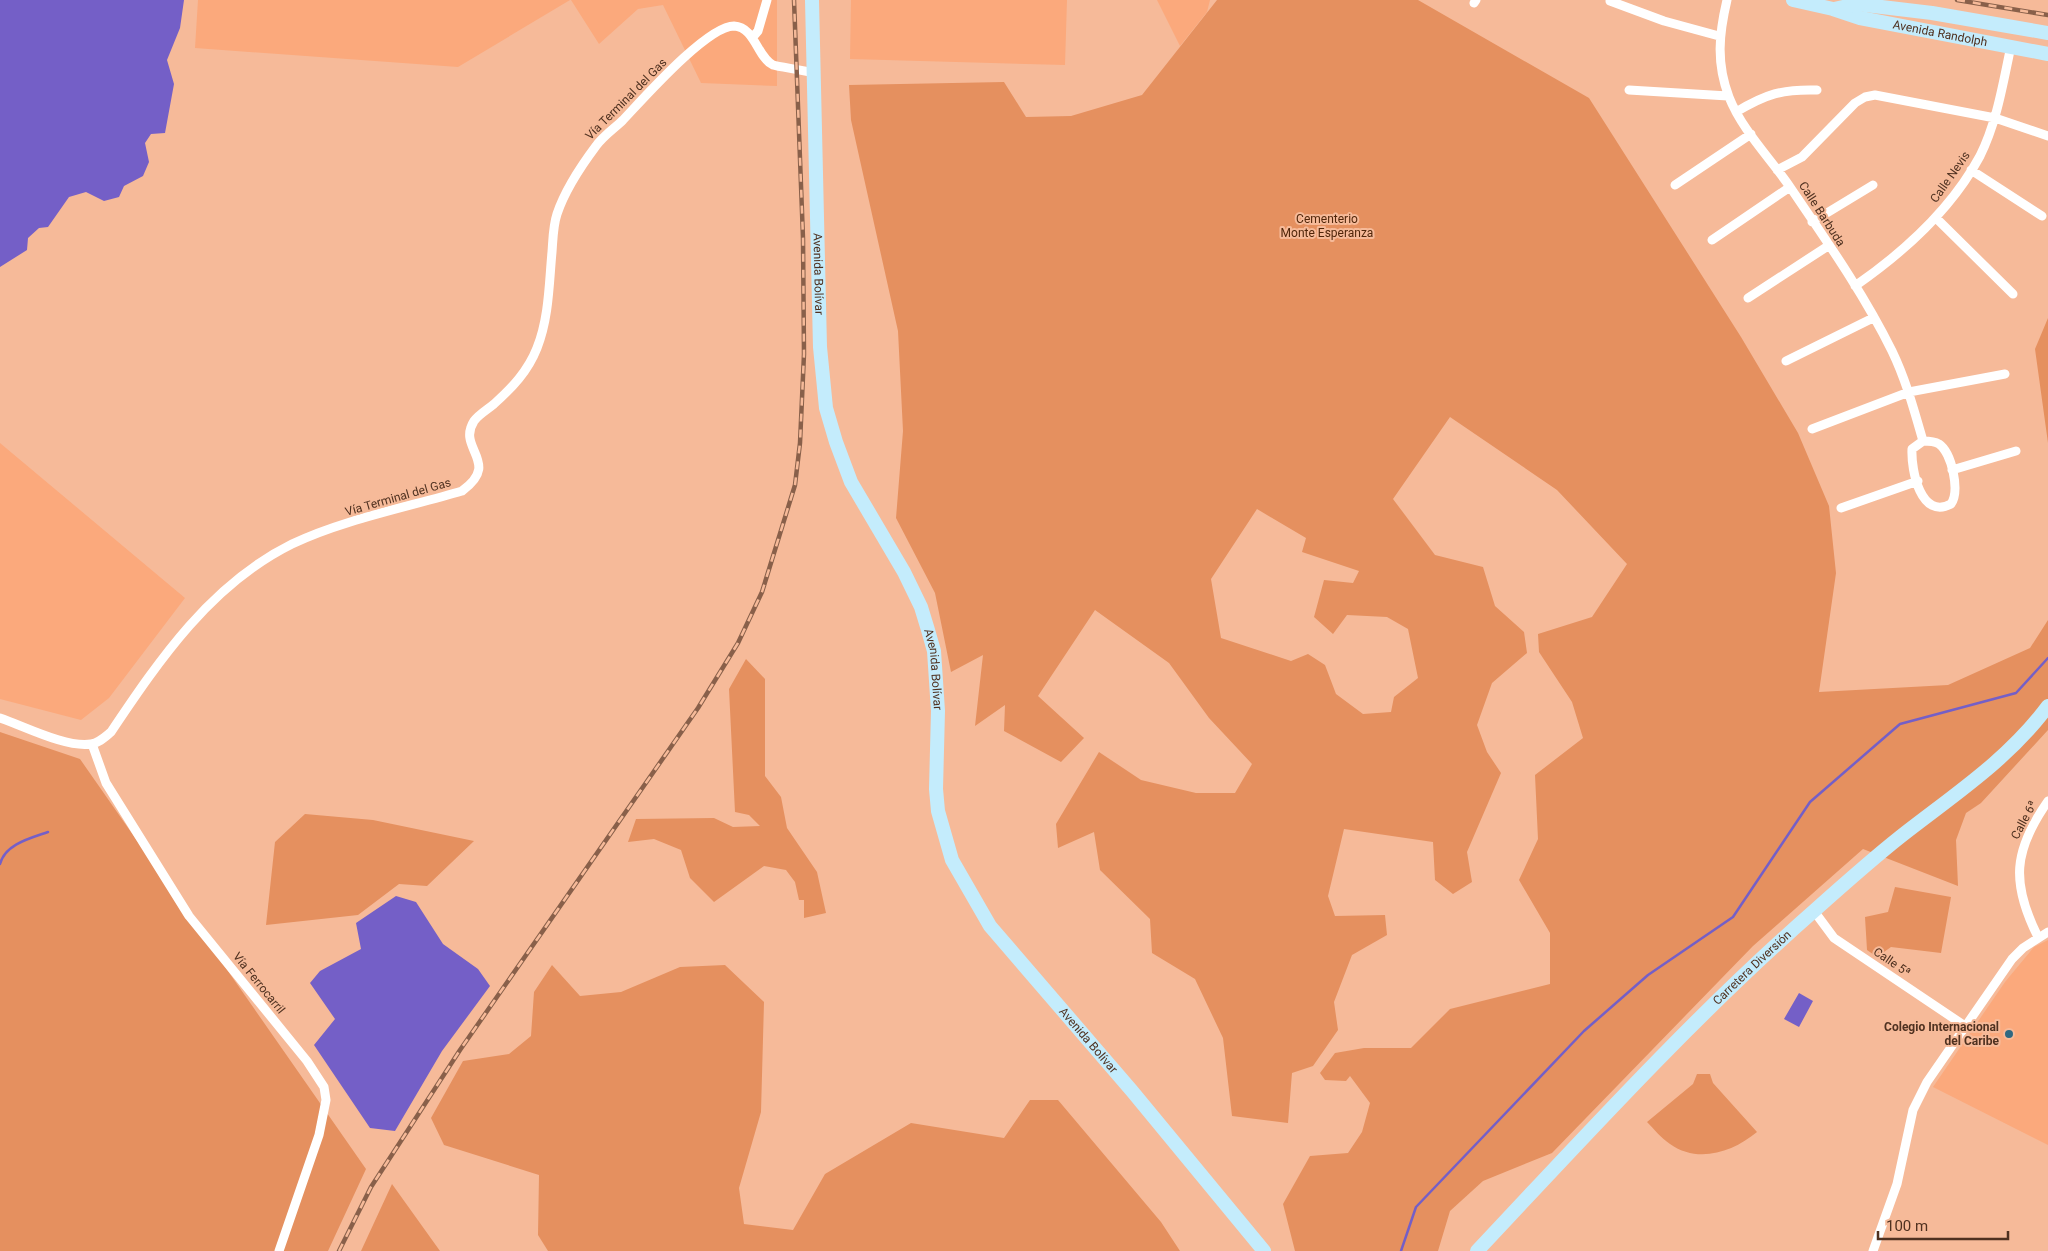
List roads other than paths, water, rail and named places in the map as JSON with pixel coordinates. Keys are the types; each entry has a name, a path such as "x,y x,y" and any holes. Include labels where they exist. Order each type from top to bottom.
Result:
{"main road":[{"name":"Avenida Bolívar","path":"812,0 820,347 826,408 850,482 904,572 921,607 934,650 938,711 936,789 938,811 952,860 990,926 1132,1091 1264,1251"},
{"name":"Avenida Randolph","path":"1793,0 1833,9 1860,18 2048,54"},
{"name":"Avenida Randolph","path":"1833,9 1858,4 1932,13 2048,33"},
{"name":"Carretera Diversión","path":"1477,1251 1690,1028 1814,911 1900,838 1993,766 2024,736 2048,706"}],"street":[{"path":"752,38 758,31 767,0"},
{"name":"Calle Barbuda","path":"1727,0 1719,36 1720,57 1728,96 1736,112 1790,187 1855,286 1892,351 1909,392 1923,441"},
{"path":"1610,1 1664,21 1719,36"},
{"name":"Vía Terminal del Gas","path":"92,744 111,732 177,638 206,607 255,566 292,544 320,533 462,491 474,482 479,466 471,442 470,430 474,420 513,386 526,369 537,348 548,304 556,216 563,198 598,144 680,62 712,34 724,28 736,26 752,38 766,59 774,65 814,73"},
{"name":"Calle Nevis","path":"1855,286 1885,266 1936,218 1971,170 1980,156 1995,118 2011,46"},
{"path":"1629,90 1728,96"},
{"path":"1736,112 1772,93 1786,90 1817,90"},
{"path":"1777,170 1802,157 1856,103 1865,97 1875,95 1995,118 2048,136"},
{"path":"1675,185 1751,134"},
{"path":"1971,170 2042,216"},
{"path":"1812,222 1873,185"},
{"path":"1712,240 1790,187"},
{"path":"1936,218 2013,294"},
{"path":"1748,298 1828,246"},
{"path":"1786,361 1873,318"},
{"path":"1812,429 1909,392 2004,374"},
{"path":"1923,441 1938,443 1944,449 1952,470 1956,491 1951,504 1944,508 1931,507 1925,501 1918,481 1912,459 1912,449 1923,441"},
{"path":"1952,470 2016,451"},
{"path":"1841,508 1918,481"},
{"path":"0,718 69,742 92,744"},
{"name":"Vía Ferrocarril","path":"92,744 106,783 189,916 307,1061 324,1087 326,1100 319,1135 279,1251"},
{"name":"Calle 6ª","path":"2038,937 2022,901 2018,884 2019,865 2030,831 2048,801"},
{"name":"Calle 5ª","path":"1814,911 1834,938 1965,1026"},
{"path":"1872,1251 1897,1184 1913,1110 1927,1082 2012,959 2038,937 2048,932"}],"waterway":[{"path":"1401,1251 1416,1207 1584,1031 1648,975 1733,917 1810,802 1900,724 2016,693 2048,658"},
{"path":"0,864 7,851 27,839 48,832"}],"railway":[{"path":"339,1251 371,1187 460,1050 698,708 738,643 762,592 795,485 800,443 804,354 803,238 794,0"},
{"path":"1957,0 2048,15"}],"place":[{"name":"Colegio Internacional del Caribe","path":"2009,1034"}],"park label":[{"name":"Cementerio Monte Esperanza","path":"1327,226"}]}
